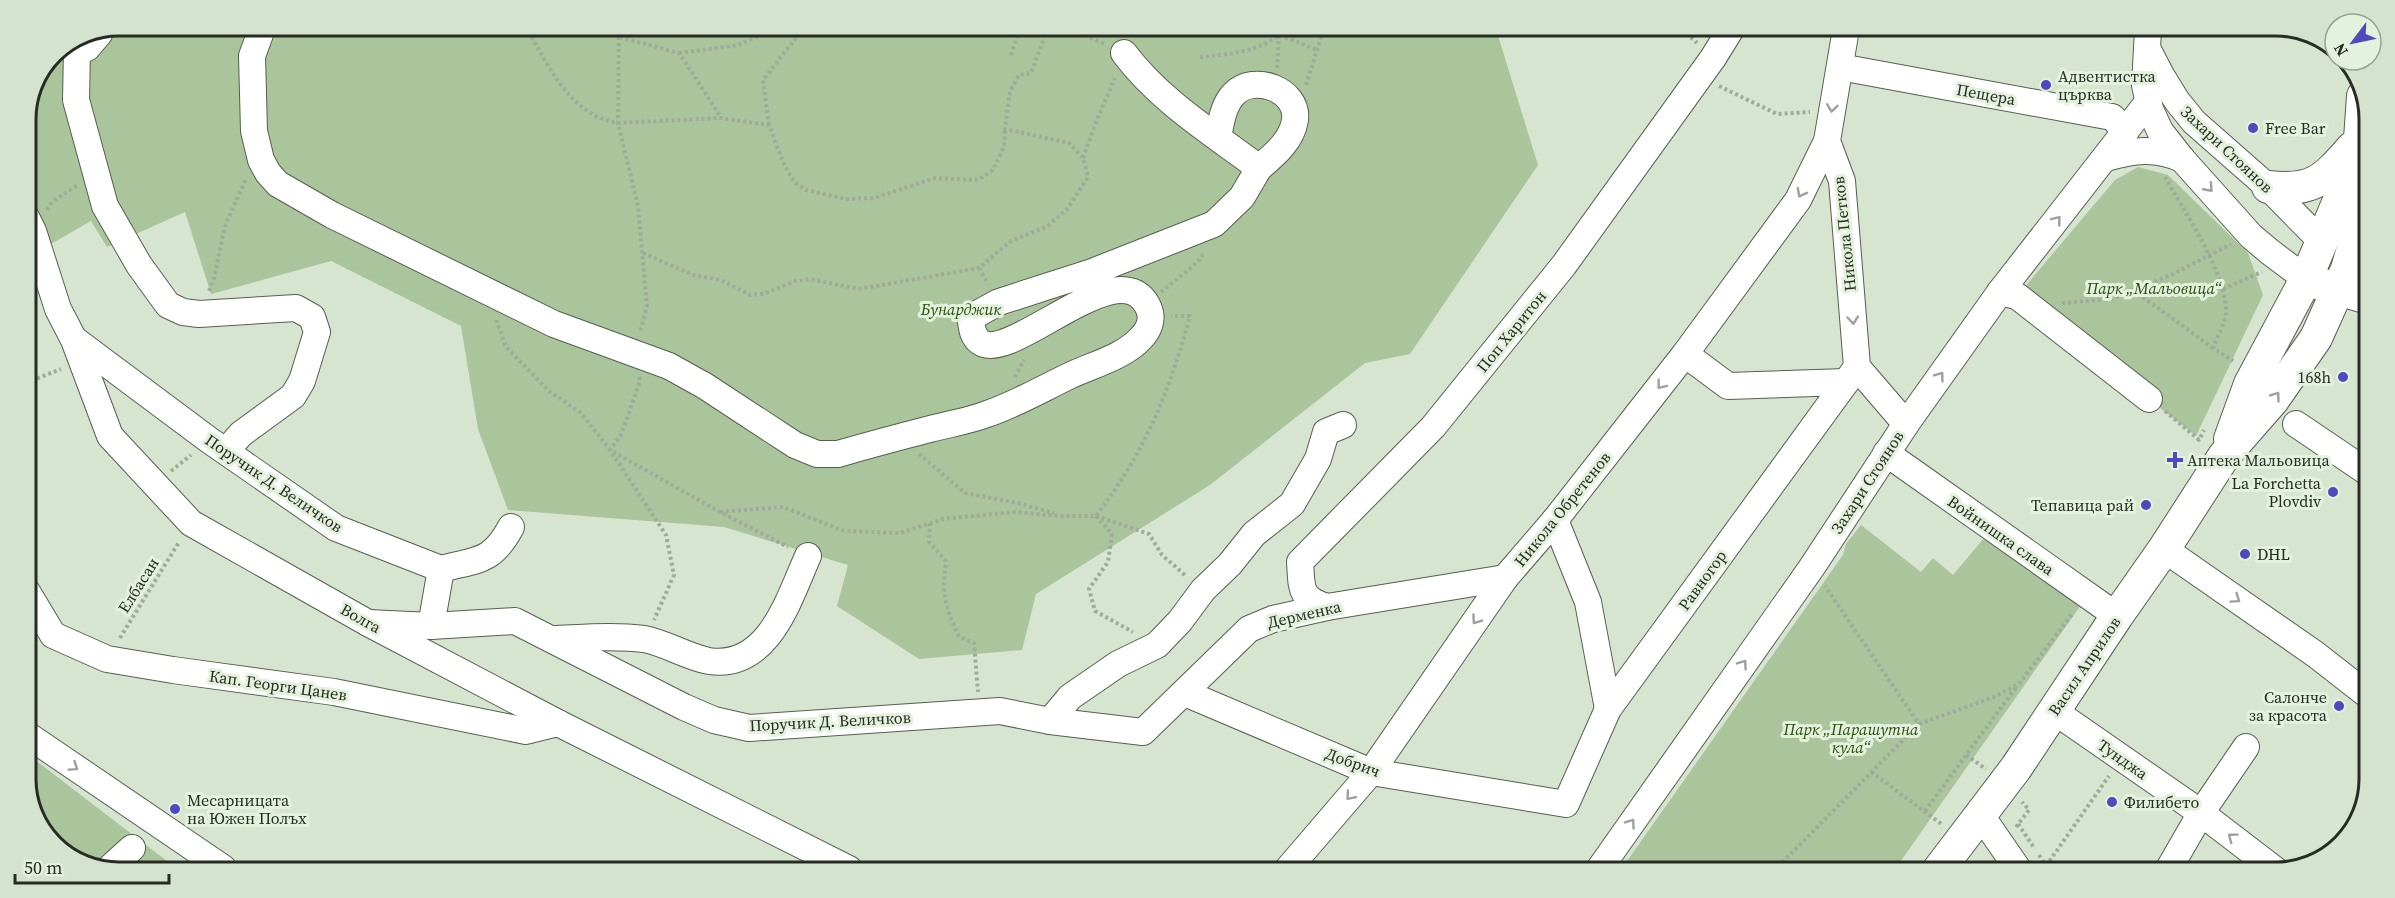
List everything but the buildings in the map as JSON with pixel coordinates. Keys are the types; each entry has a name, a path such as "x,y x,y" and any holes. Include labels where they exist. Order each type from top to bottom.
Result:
{"main road":[{"path":"2268,188 2290,190 2322,180 2359,140"},
{"name":"Васил Априлов","path":"1944,862 2016,768 2117,616 2176,557 2224,456 2250,384 2306,279 2359,142"},
{"path":"2322,242 2351,282"},
{"name":"Васил Априлов","path":"2224,456 2273,400 2310,347 2351,282 2359,243"},
{"path":"2306,279 2351,282"}],"street":[{"path":"259,36 252,56 254,131 261,160 268,173 278,184 300,198 554,324 669,366 705,386 795,445 817,454 838,454 985,415 1020,402 1118,354 1141,339 1149,328 1152,315 1146,303 1135,292 1116,290 1093,297 1028,331 988,345 979,342 973,333 971,322 977,314 999,303 1092,272 1214,224 1242,197 1259,168 1278,152 1289,136 1295,119 1290,100 1276,87 1253,84 1235,93 1225,108 1218,137"},
{"name":"Поп Харитон","path":"1327,607 1310,601 1302,591 1300,562 1433,427 1564,265 1726,36"},
{"name":"Никола Петков","path":"1845,36 1827,141 1842,181 1852,374"},
{"name":"Захари Стоянов","path":"2147,38 2145,86 2148,102 2172,165 2251,236 2306,279"},
{"name":"Захари Стоянов","path":"2147,38 2166,84 2194,122 2268,188 2322,242"},
{"path":"78,47 87,48 95,40"},
{"path":"75,49 76,100 105,206 154,288 168,305 183,312 199,314 296,308 312,317 317,332 302,381 293,396 242,434 218,446"},
{"path":"1120,52 1150,83 1259,168"},
{"name":"Пещера","path":"1840,67 2112,117 2126,131"},
{"name":"Захари Стоянов","path":"1604,862 1812,567 1886,453 2000,292 2148,102"},
{"name":"Никола Обретенов","path":"1294,862 1371,772 1505,578 1555,520 1685,354 1798,200 1827,141"},
{"path":"2106,158 2130,151 2150,150 2167,152 2172,165"},
{"name":"Волга","path":"36,245 58,309 78,350 110,436 191,523 368,623 558,723 835,862"},
{"path":"2000,292 2017,296 2149,399"},
{"name":"Поручик Д. Величков","path":"78,350 336,528 441,569"},
{"path":"1685,354 1728,386 1852,374 1906,424"},
{"name":"Равногор","path":"1566,804 1608,709 1852,374"},
{"path":"2296,424 2359,467"},
{"path":"1050,721 1070,697 1118,664 1157,645 1254,534 1292,504 1318,459 1326,432 1343,425"},
{"name":"Войнишка слава","path":"1886,453 2117,616"},
{"path":"1555,520 1588,602 1608,709"},
{"path":"431,626 441,569 478,562 501,547 511,527"},
{"path":"548,639 645,639 710,661 739,660 762,644 778,622 808,556"},
{"path":"2176,557 2315,654 2359,688"},
{"name":"Дерменка","path":"1143,732 1249,629 1274,619 1327,607 1505,578"},
{"name":"Кап. Георги Цанев","path":"36,607 53,635 107,659 334,692 526,731 558,723"},
{"name":"Поручик Д. Величков","path":"368,623 431,626 515,621 684,707 714,720 749,728 1000,711 1050,721 1143,732"},
{"name":"Добрич","path":"1185,693 1371,772 1566,804"},
{"name":"Тунджа","path":"2054,711 2201,813 2265,862"},
{"path":"36,741 214,862"},
{"path":"2173,862 2201,813 2246,747"},
{"path":"1980,814 2013,862"},
{"path":"117,862 132,848"}],"path":[{"path":"531,36 563,88 580,106 603,121 618,123 721,118 769,125"},
{"path":"619,36 680,53 738,45 758,36"},
{"path":"798,36 763,81 769,125 783,162 794,182 806,190 846,199 874,198 935,178 978,180 993,170 1004,147 1010,91 1019,75 1031,73 1045,36"},
{"path":"1011,55 1017,36"},
{"path":"1083,158 1111,86 1120,52 1085,36"},
{"path":"1200,57 1246,51 1267,44 1278,36"},
{"path":"1276,87 1279,36"},
{"path":"1282,36 1317,50"},
{"path":"1295,119 1321,36"},
{"path":"680,53 721,118"},
{"path":"1699,77 1777,114 1811,112 1834,93"},
{"path":"643,253 693,275 721,280 750,295 765,294 795,280 810,279 859,289 978,268 1011,241 1048,226 1067,208 1088,177 1083,158 1069,142 1005,129"},
{"path":"199,314 214,278 225,226 250,171 261,160"},
{"path":"2172,165 2223,289 2226,314 2213,348"},
{"path":"36,217 53,201 81,184 94,171"},
{"path":"1146,303 1198,262 1207,247 1214,224"},
{"path":"2061,303 2112,299 2174,274 2208,255 2251,236"},
{"path":"2223,289 2269,270"},
{"path":"2133,290 2240,365"},
{"path":"485,291 506,347 549,391 581,413 610,450 720,512 808,556"},
{"path":"1096,516 1130,469 1156,419 1175,370 1190,316"},
{"path":"1010,383 1017,375 1032,342 1028,331"},
{"path":"36,377 78,350"},
{"path":"2149,399 2199,440 2209,421"},
{"path":"904,436 916,453 965,493 1018,503 1063,516"},
{"path":"154,484 218,446"},
{"path":"720,512 783,507 844,531 900,533 943,519 1015,512 1096,516 1149,534 1162,555 1203,590"},
{"path":"1096,516 1112,534 1108,561 1089,590 1095,611 1157,645"},
{"name":"Елбасан","path":"107,659 191,523"},
{"path":"930,523 929,542 946,561 943,591 948,613 959,637 974,643 979,712"},
{"path":"1812,567 1919,724"},
{"path":"1871,772 1925,811 2086,596"},
{"path":"1783,862 1919,724 1994,697 2019,684"},
{"path":"2049,862 2121,758"},
{"path":"2029,810 2018,824 2043,862"}],"green space":[{"name":"Бунарджик","path":"119,36 1498,36 1538,165 1410,354 1365,363 1210,485 1036,594 1022,650 919,659 837,606 848,565 724,527 508,510 478,429 461,326 331,261 211,294 185,212 107,247 91,221 44,248 36,227 36,119 42,87 60,60 73,50 87,42"},
{"name":"Парк „Мальовица“","path":"2138,167 2168,175 2248,253 2263,295 2196,436 2017,296 2115,180"},
{"name":"Парк „Парашутна кула“","path":"1861,525 1921,572 1933,558 1953,575 1985,537 2081,605 1900,862 1626,862 1843,555 1846,544"},
{"path":"36,761 168,862 102,860 92,858 68,845 53,830 40,806 36,785"}],"place":[{"name":"Адвентистка църква","path":"2046,85"},
{"name":"Free Bar","path":"2253,128"},
{"name":"168h","path":"2343,377"},
{"name":"Аптека Мальовица","path":"2175,460"},
{"name":"La Forchetta Plovdiv","path":"2333,492"},
{"name":"Тепавица рай","path":"2146,505"},
{"name":"DHL","path":"2245,554"},
{"name":"Салонче за красота","path":"2339,706"},
{"name":"Филибето","path":"2112,802"},
{"name":"Месарницата на Южен Полъх","path":"175,809"}]}
